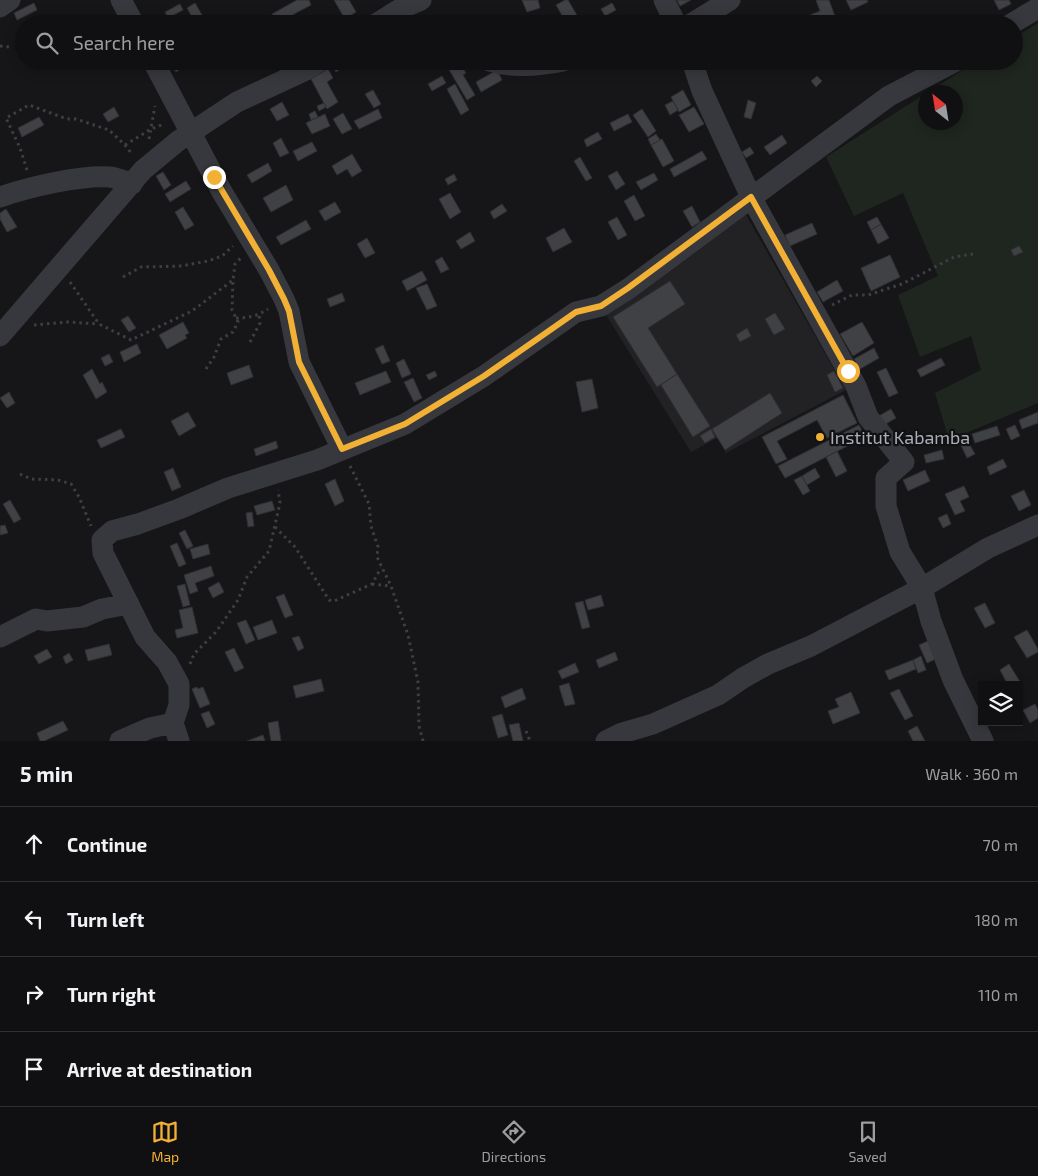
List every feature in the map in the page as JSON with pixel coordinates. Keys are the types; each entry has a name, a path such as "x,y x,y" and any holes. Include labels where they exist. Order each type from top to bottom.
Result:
{"street":[{"path":"0,7 10,0"},
{"path":"121,0 129,15"},
{"path":"390,15 420,0"},
{"path":"664,0 672,15"},
{"path":"706,15 730,0"},
{"path":"1023,17 1038,8"},
{"path":"158,70 241,224 284,299 289,311 299,362 342,449"},
{"path":"2,334 186,124 306,70"},
{"path":"695,70 702,91 751,197 856,386 868,417 904,462 886,478 886,506 900,552 922,588 931,621 953,680 983,741"},
{"path":"120,741 150,728 176,732 179,684 167,662 144,637 103,552 102,540 112,531 155,518 228,488 317,460 405,424 484,376 576,312 601,306 889,96 939,70"},
{"path":"0,197 32,188 84,178 142,173"},
{"path":"606,741 622,733 653,724 718,695 768,664 811,646 922,588 988,548 1038,525"},
{"path":"0,637 36,619 83,617 102,609 129,604"}],"path":[{"path":"0,46 8,48"},
{"path":"142,173 151,129 158,70"},
{"path":"32,188 20,148 6,118 29,105 109,130 125,145 142,173"},
{"path":"125,145 151,129 172,122 186,124"},
{"path":"123,277 140,267 181,266 208,262 222,256 234,245 241,224"},
{"path":"206,369 222,339 233,332 238,322 232,310 235,264 254,246"},
{"path":"817,314 852,295 868,295 885,290 902,284 954,257 973,254"},
{"path":"60,267 99,324"},
{"path":"2,334 28,326 67,322 99,324 131,340 192,311 233,280"},
{"path":"236,318 250,318 259,315 284,299"},
{"path":"250,342 260,323 259,315"},
{"path":"342,449 369,504 371,526 378,547 377,557 391,586 414,656 418,682 419,726 423,741"},
{"path":"179,684 194,654 216,632 238,600 247,577 269,551 280,503 276,473"},
{"path":"20,474 31,479 58,480 71,484 79,497 96,536 102,540"},
{"path":"275,526 294,547 329,600 334,601 372,584 391,586"},
{"path":"372,584 382,568"},
{"path":"526,731 530,741"}],"shaded area":[{"path":"1038,23 1038,403 949,440 935,393 981,370 971,336 920,357 898,295 938,276 903,193 854,216 826,157 918,98 918,130 963,130 963,85 939,85 963,70 1023,70 1023,32"},
{"path":"746,215 846,390 726,453 717,438 691,452 606,315"}],"building":[{"path":"297,0 309,0 311,5 292,15 272,14"},
{"path":"334,0 349,0 356,12 351,15 343,15"},
{"path":"522,0 538,0 540,8 527,12"},
{"path":"568,0 577,15 562,15 556,5"},
{"path":"677,0 691,0 680,6"},
{"path":"816,0 829,0 835,15 810,15 820,11"},
{"path":"846,0 867,0 868,2 851,10"},
{"path":"994,0 1009,0 1011,4 999,10"},
{"path":"34,3 37,10 27,15 15,15 14,13"},
{"path":"195,3 202,15 191,15 187,8"},
{"path":"612,3 616,10 604,15 601,9"},
{"path":"180,4 183,10 174,15 166,15 165,12"},
{"path":"329,70 333,78 327,82 338,102 327,109 311,79"},
{"path":"449,70 464,70 466,73 463,75 475,95 467,100"},
{"path":"497,70 502,80 481,92 476,82"},
{"path":"442,76 446,83 432,91 428,84"},
{"path":"817,76 822,81 816,87 811,81"},
{"path":"455,84 469,110 461,115 447,89"},
{"path":"373,90 381,104 374,108 365,94"},
{"path":"683,90 691,105 679,112 671,97"},
{"path":"748,100 756,103 751,119 744,117"},
{"path":"673,101 678,110 670,115 665,105"},
{"path":"282,102 289,115 277,121 270,109"},
{"path":"324,103 326,107 319,111 317,106"},
{"path":"114,107 119,116 108,122 103,114"},
{"path":"694,107 704,124 689,132 679,115"},
{"path":"378,109 382,118 359,129 354,121"},
{"path":"642,109 656,131 648,137 633,115"},
{"path":"315,111 318,117 311,120 309,114"},
{"path":"343,113 352,129 342,134 333,119"},
{"path":"325,114 330,126 312,134 306,123"},
{"path":"628,114 632,122 614,131 610,123"},
{"path":"39,117 44,125 22,137 18,128"},
{"path":"598,132 602,139 587,147 584,140"},
{"path":"656,134 660,140 651,145 648,139"},
{"path":"782,135 787,143 770,155 764,147"},
{"path":"281,138 289,153 280,157 273,143"},
{"path":"662,139 674,161 663,167 651,145"},
{"path":"312,142 317,151 298,161 293,151"},
{"path":"750,147 754,153 746,158 742,152"},
{"path":"702,151 707,159 674,177 670,169"},
{"path":"352,154 362,171 352,177 347,169 337,175 332,166"},
{"path":"580,157 592,178 586,181 574,161"},
{"path":"268,163 272,171 252,183 247,175"},
{"path":"617,171 625,184 616,190 608,176"},
{"path":"163,172 171,185 164,190 156,176"},
{"path":"654,173 658,180 641,190 636,182"},
{"path":"454,174 457,180 448,185 445,179"},
{"path":"186,181 191,189 170,202 165,194"},
{"path":"286,185 293,200 271,212 263,198"},
{"path":"450,193 461,212 450,219 439,199"},
{"path":"634,195 645,216 635,221 624,201"},
{"path":"335,202 341,212 325,221 319,211"},
{"path":"502,204 507,211 494,219 490,212"},
{"path":"692,206 700,222 692,227 683,211"},
{"path":"183,207 194,225 185,230 175,212"},
{"path":"6,209 17,227 7,232 0,219 0,213"},
{"path":"617,217 627,235 618,240 608,222"},
{"path":"877,217 881,224 871,230 867,222"},
{"path":"306,220 311,229 281,245 276,237"},
{"path":"812,223 817,234 790,246 785,235"},
{"path":"881,224 889,238 878,244 871,230"},
{"path":"564,228 572,242 553,252 546,238"},
{"path":"470,232 475,241 461,249 456,241"},
{"path":"367,238 375,253 365,258 357,244"},
{"path":"1019,246 1023,252 1014,256 1011,250"},
{"path":"890,255 900,277 871,291 861,268"},
{"path":"442,257 449,269 441,273 435,261"},
{"path":"422,271 427,280 407,291 402,281"},
{"path":"837,280 843,291 823,302 817,292"},
{"path":"670,281 685,304 648,328 677,374 657,387 613,317"},
{"path":"427,284 437,306 427,310 416,288"},
{"path":"342,293 345,301 330,307 327,299"},
{"path":"775,313 785,329 774,335 765,319"},
{"path":"128,316 136,328 129,332 121,320"},
{"path":"183,322 189,333 185,335 187,338 167,349 159,335"},
{"path":"862,322 874,343 853,356 840,334"},
{"path":"747,328 751,336 740,342 736,335"},
{"path":"137,344 141,353 124,362 120,352"},
{"path":"383,345 390,361 382,364 375,349"},
{"path":"874,348 879,358 860,369 854,359"},
{"path":"109,354 113,362 105,366 101,358"},
{"path":"941,358 945,365 921,377 917,370"},
{"path":"404,359 411,374 402,378 396,363"},
{"path":"249,365 253,377 231,385 227,373"},
{"path":"886,368 898,393 889,397 877,372"},
{"path":"92,369 107,392 96,399 83,375"},
{"path":"386,371 391,382 360,395 355,383"},
{"path":"435,371 437,376 429,380 426,375"},
{"path":"834,371 843,388 835,392 827,375"},
{"path":"677,374 710,426 693,437 661,385"},
{"path":"413,378 422,398 414,402 404,382"},
{"path":"592,379 598,408 582,412 576,382"},
{"path":"9,392 15,403 7,408 0,398"},
{"path":"770,393 782,413 725,450 712,429"},
{"path":"843,395 857,423 827,438 817,420 777,441 787,459 776,464 762,437"},
{"path":"891,409 896,418 882,426 877,417"},
{"path":"188,412 196,426 179,436 171,421"},
{"path":"1038,412 1038,423 1022,429 1019,420"},
{"path":"859,425 865,437 785,478 778,466"},
{"path":"1015,425 1020,436 1011,440 1006,429"},
{"path":"997,426 1000,435 975,443 972,434"},
{"path":"121,429 125,437 101,448 97,440"},
{"path":"711,429 715,437 705,443 700,436"},
{"path":"966,438 975,454 967,458 959,441"},
{"path":"276,441 278,448 256,456 254,449"},
{"path":"942,450 944,459 926,463 924,455"},
{"path":"837,451 847,471 836,477 826,457"},
{"path":"1003,459 1007,467 990,475 987,467"},
{"path":"173,468 181,487 172,491 164,472"},
{"path":"815,468 820,477 807,485 802,476"},
{"path":"925,470 930,481 908,491 903,480"},
{"path":"802,476 810,491 803,495 794,480"},
{"path":"335,479 344,501 335,506 325,484"},
{"path":"964,486 969,497 960,501 965,511 955,515 945,494"},
{"path":"1024,490 1031,505 1019,511 1011,496"},
{"path":"10,500 21,519 14,523 3,504"},
{"path":"272,501 275,510 257,515 254,506"},
{"path":"252,512 254,526 248,527 246,513"},
{"path":"947,514 951,524 943,528 938,518"},
{"path":"5,525 8,533 0,535 0,526"},
{"path":"185,530 193,546 187,549 179,533"},
{"path":"177,543 186,564 179,567 170,546"},
{"path":"208,544 210,554 193,559 190,549"},
{"path":"211,566 214,576 195,583 198,591 190,594 184,575"},
{"path":"219,582 224,592 213,598 208,588"},
{"path":"185,584 190,605 183,607 177,586"},
{"path":"284,594 293,615 285,618 276,597"},
{"path":"601,595 604,606 588,610 585,600"},
{"path":"583,601 590,627 582,629 575,603"},
{"path":"985,603 995,623 985,628 974,608"},
{"path":"192,607 198,633 177,638 175,630 183,628 179,610"},
{"path":"246,620 255,640 246,644 237,623"},
{"path":"272,620 277,633 258,640 253,627"},
{"path":"1027,630 1038,652 1027,658 1014,637"},
{"path":"299,636 304,648 298,651 292,638"},
{"path":"930,640 938,658 927,663 919,645"},
{"path":"109,644 112,655 88,661 85,650"},
{"path":"234,648 244,668 235,672 225,652"},
{"path":"47,649 52,657 39,664 34,656"},
{"path":"615,652 618,660 599,668 596,660"},
{"path":"69,653 73,660 66,664 63,657"},
{"path":"921,656 926,670 918,673 913,660"},
{"path":"913,660 916,669 889,680 885,671"},
{"path":"575,663 579,672 562,679 558,671"},
{"path":"1009,664 1020,681 1006,681 1000,670"},
{"path":"321,679 324,691 296,698 293,686"},
{"path":"569,683 575,704 565,706 559,686"},
{"path":"197,687 198,689 203,687 210,704 200,708 192,689"},
{"path":"522,688 526,699 505,708 501,697"},
{"path":"899,689 913,716 905,720 890,693"},
{"path":"851,692 860,713 833,724 828,711 839,707 835,699"},
{"path":"1035,704 1038,710 1038,718 1030,723 1023,710"},
{"path":"209,711 215,724 207,728 201,714"},
{"path":"502,714 508,735 498,738 492,717"},
{"path":"63,721 68,730 40,741 37,733"},
{"path":"278,721 281,741 271,741 268,723"},
{"path":"519,723 523,741 513,741 509,725"},
{"path":"917,726 925,741 913,741 908,731"},
{"path":"263,735 265,741 247,741"}],"place":[{"name":"Institut Kabamba","path":"820,437"}],"route":[{"path":"214,177 284,299 289,311 299,362 342,449 405,424 484,376 576,312 601,306 751,197 848,371"}]}
